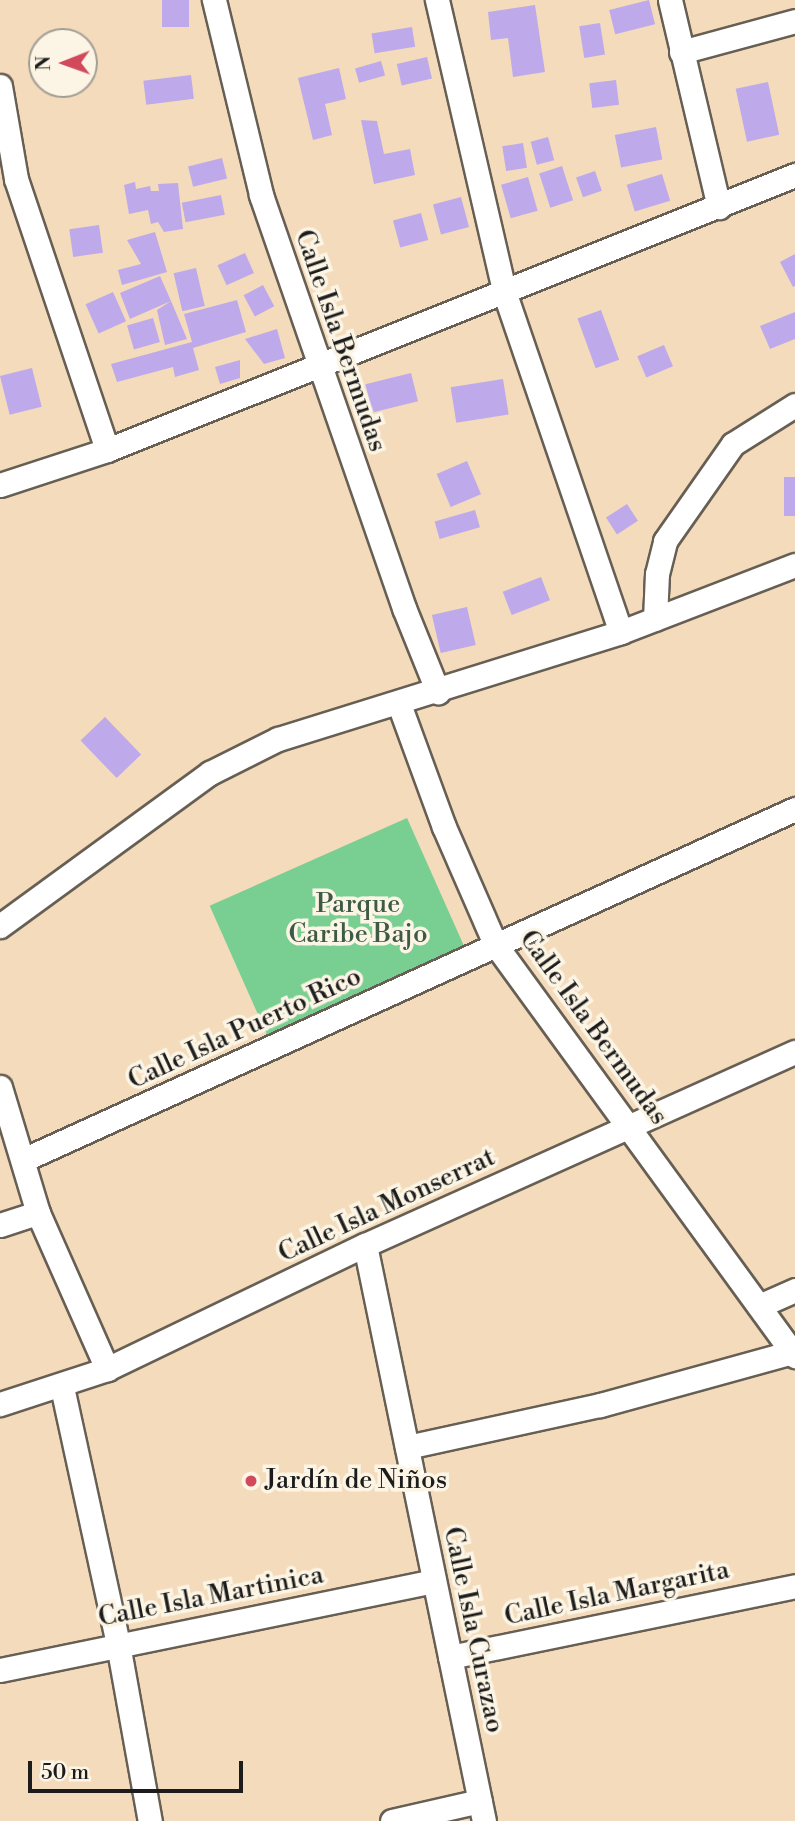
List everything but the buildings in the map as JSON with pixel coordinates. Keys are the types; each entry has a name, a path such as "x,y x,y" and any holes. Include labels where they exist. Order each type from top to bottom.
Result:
{"street":[{"name":"Calle Isla Bermudas","path":"214,0 261,195 318,366 438,692"},
{"path":"437,0 505,293 621,632"},
{"path":"670,0 719,207"},
{"path":"681,52 795,21"},
{"path":"0,86 16,179 107,450"},
{"path":"0,485 107,450 795,175"},
{"path":"655,619 657,574 666,541 733,444 795,405"},
{"path":"0,926 210,773 278,739 438,692 621,632 795,565"},
{"name":"Calle Isla Bermudas","path":"399,704 444,827 495,944 631,1126 794,1354"},
{"name":"Calle Isla Puerto Rico","path":"23,1160 795,809"},
{"name":"Calle Isla Monserrat","path":"0,1404 62,1387 107,1369 365,1245 795,1052"},
{"path":"0,1087 38,1213 107,1369"},
{"path":"0,1225 38,1213"},
{"name":"Calle Isla Curazao","path":"365,1245 482,1811"},
{"path":"759,1306 795,1290"},
{"path":"407,1447 600,1405 794,1354"},
{"path":"62,1387 118,1644 150,1821"},
{"name":"Calle Isla Martinica","path":"0,1670 434,1581"},
{"name":"Calle Isla Margarita","path":"450,1657 795,1586"},
{"path":"392,1821 482,1811"}],"green space":[{"name":"Parque Caribe Bajo","path":"407,818 464,947 267,1035 210,906"}],"place":[{"name":"Jardín de Niños","path":"251,1481"}]}
